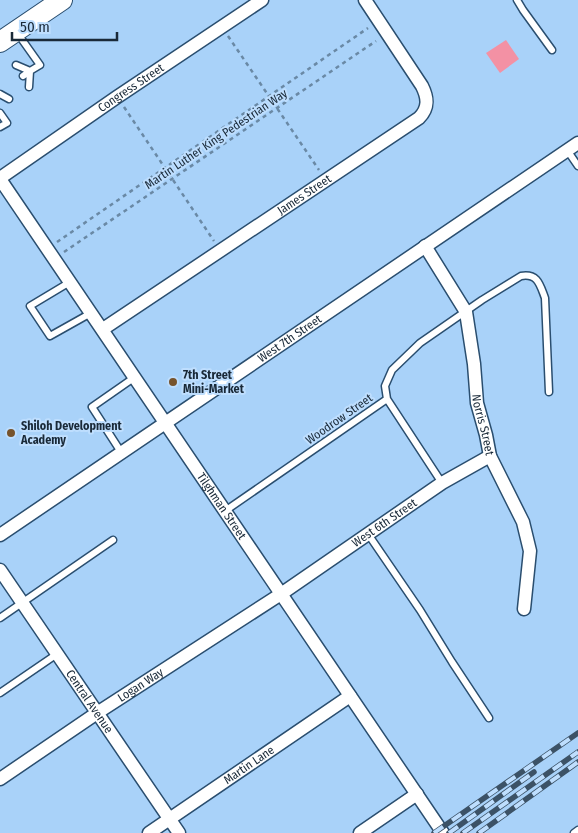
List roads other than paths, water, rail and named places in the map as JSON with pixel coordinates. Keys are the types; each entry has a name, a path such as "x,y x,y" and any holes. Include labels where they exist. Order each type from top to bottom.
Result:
{"main road":[{"path":"8,36 62,0"}],"street":[{"name":"Congress Street","path":"0,178 262,0"},
{"name":"James Street","path":"103,329 424,113 427,102 422,86 364,0"},
{"name":"West 7th Street","path":"0,535 578,143"},
{"name":"Tilghman Street","path":"0,178 444,833"},
{"name":"Norris Street","path":"425,246 466,312 474,364 477,403 490,456 524,522 530,551 524,609"},
{"name":"West 6th Street","path":"282,594 442,483 490,456"},
{"name":"Central Avenue","path":"0,570 179,833"},
{"name":"Logan Way","path":"0,779 97,713 282,594"},
{"name":"Martin Lane","path":"149,833 350,696"},
{"path":"360,833 417,794"}],"lane":[{"path":"518,0 522,10 552,50"},
{"path":"8,36 40,65 23,76"},
{"path":"16,65 30,71"},
{"path":"29,87 30,71"},
{"path":"1,92 10,99"},
{"path":"0,113 7,123 0,127"},
{"path":"567,150 578,166"},
{"name":"Woodrow Street","path":"226,511 387,399 385,386 392,370 420,343 482,300 527,274 534,277 540,284 545,298 549,392"},
{"path":"70,282 30,306 50,336 91,313"},
{"path":"121,452 92,407 134,377"},
{"path":"387,399 442,483"},
{"path":"368,534 420,610 489,718"},
{"path":"0,618 113,540"},
{"path":"0,693 58,654"},
{"path":"574,833 578,830"}],"railway":[{"path":"434,833 578,733"},
{"path":"463,833 578,752"},
{"path":"479,833 578,762"},
{"path":"449,833 534,772"}],"place":[{"name":"7th Street Mini-Market","path":"173,382"},
{"name":"Shiloh Development Academy","path":"11,433"}]}
